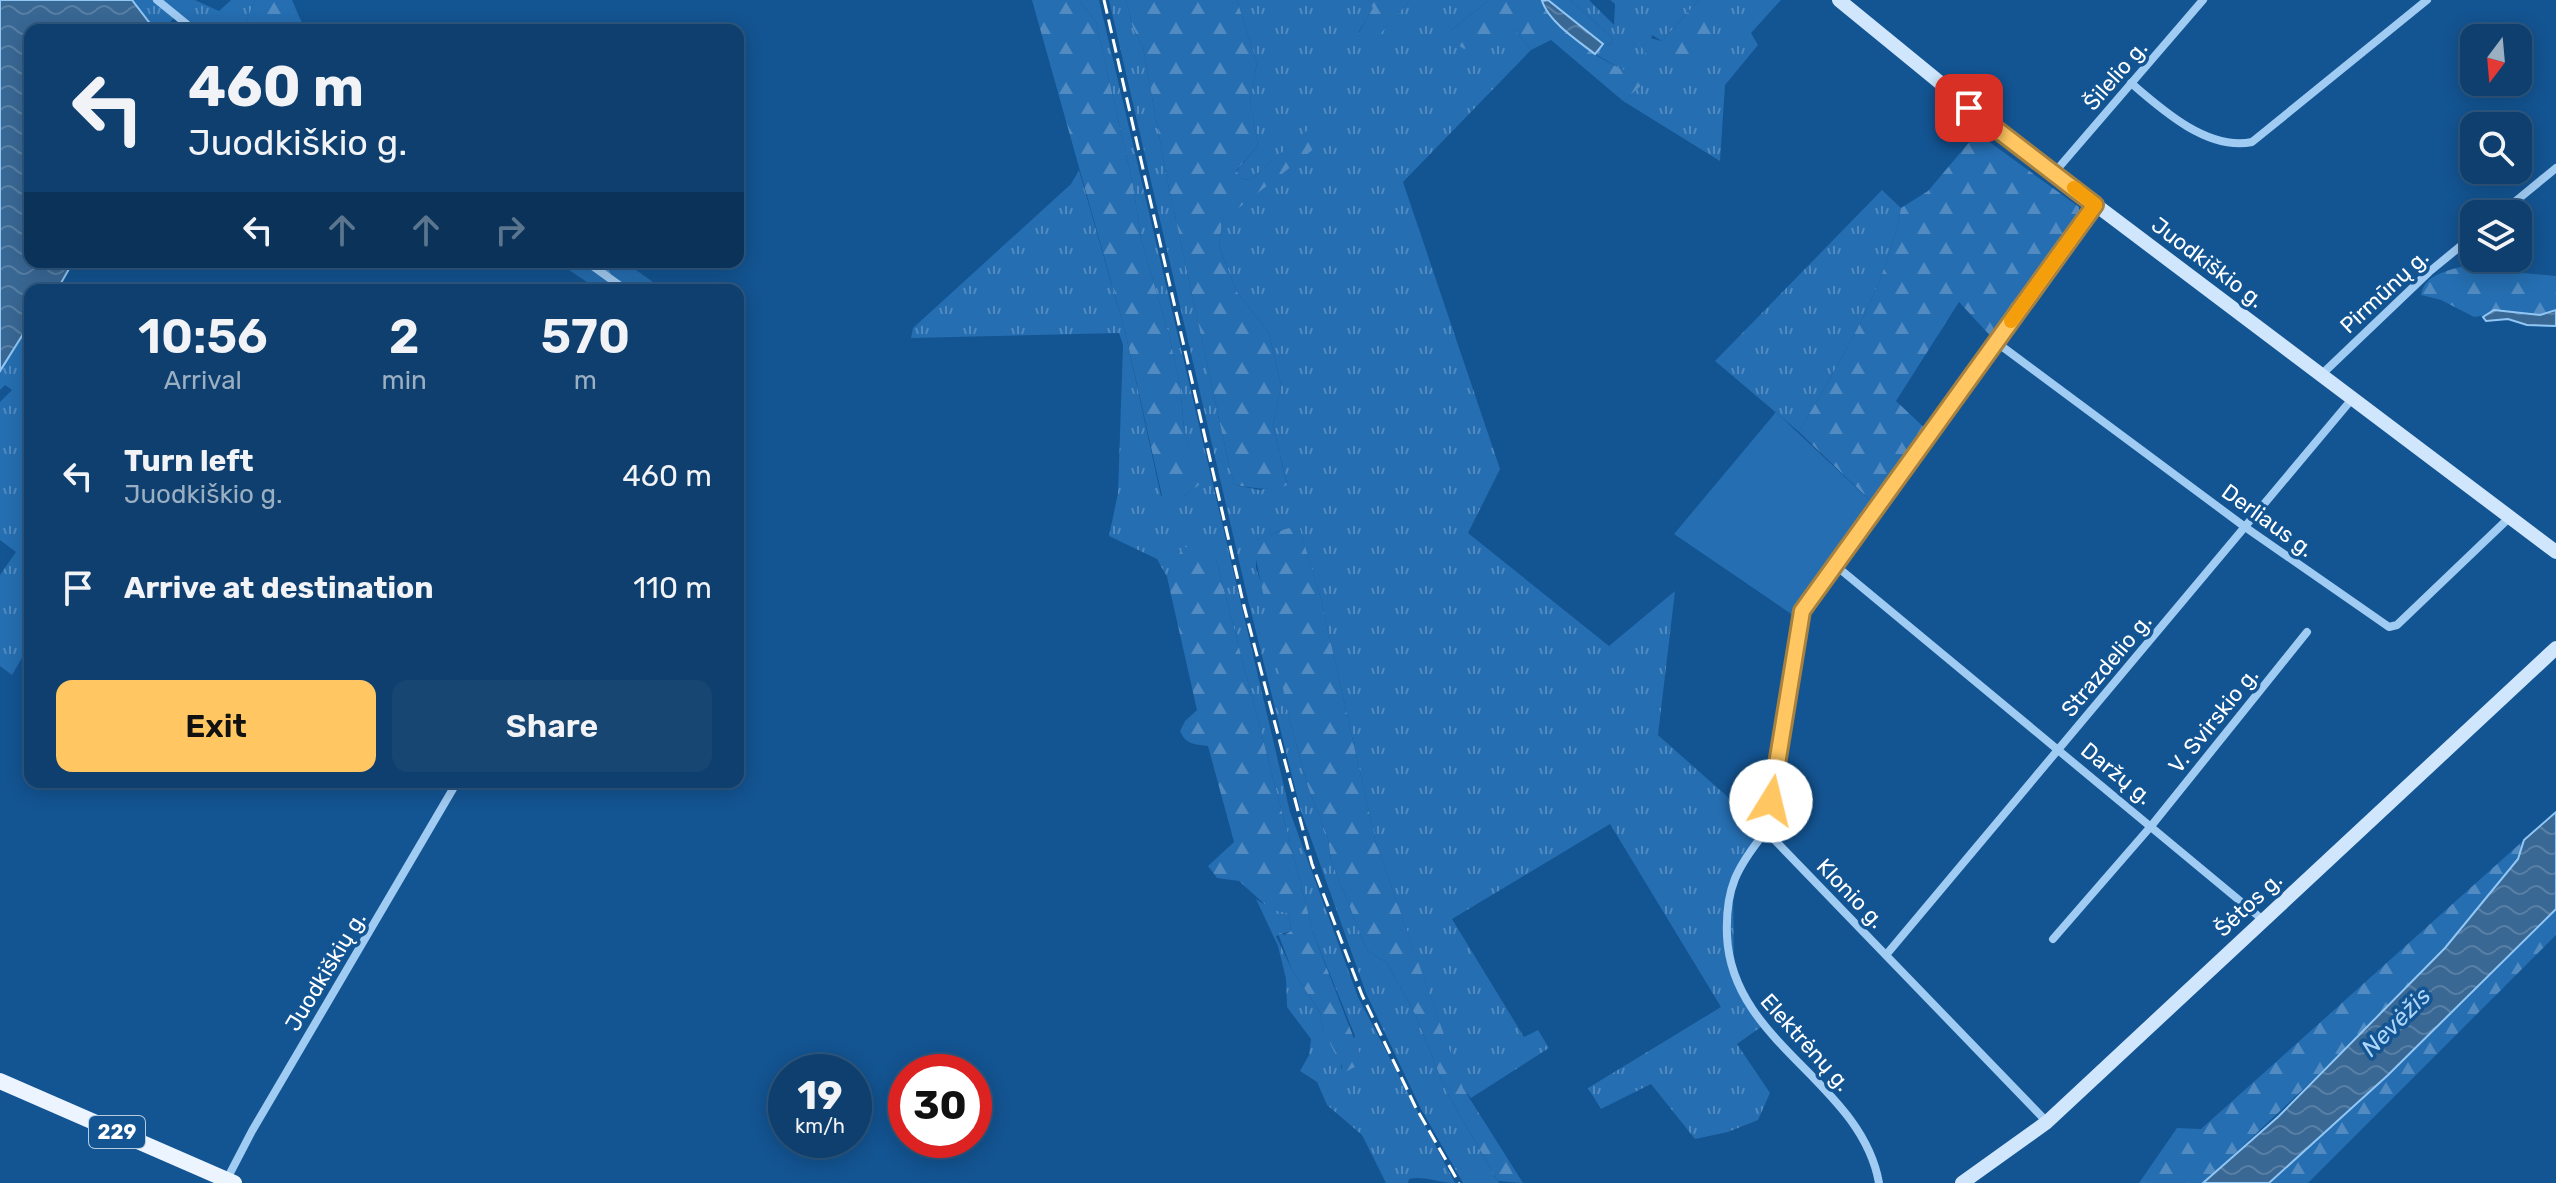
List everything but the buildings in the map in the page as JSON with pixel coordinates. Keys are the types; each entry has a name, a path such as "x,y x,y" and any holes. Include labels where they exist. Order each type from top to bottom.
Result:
{"main road":[{"name":"229","path":"0,1081 230,1182"}],"street":[{"path":"157,0 185,24"},
{"name":"Juodkiškio g.","path":"1839,0 1988,124 2556,552"},
{"name":"Šilelio g.","path":"2054,173 2203,0"},
{"path":"2131,83 2173,117 2213,137 2234,146 2252,142 2427,0"},
{"path":"2517,200 2556,168"},
{"path":"1766,831 1802,611 2095,205"},
{"name":"Pirmūnų g.","path":"2321,375 2460,247"},
{"path":"595,268 618,284"},
{"name":"Derliaus g.","path":"1996,342 2245,527 2389,627 2397,625 2510,517"},
{"name":"Strazdelio g.","path":"1886,955 2352,399"},
{"name":"Daržų g.","path":"1835,565 2263,920"},
{"name":"V. Svirskio g.","path":"2053,939 2152,825 2307,632"},
{"name":"Šėtos g.","path":"1962,1183 2047,1122 2556,648"},
{"name":"Juodkiškių g.","path":"230,1182 252,1131 453,788"},
{"name":"Klonio g.","path":"1766,831 2047,1122"},
{"name":"Elektrėnų g.","path":"1766,831 1733,876 1728,900 1728,948 1734,975 1753,1014 1868,1142 1879,1183"}],"green space":[{"path":"132,0 195,0 219,11 231,0 255,0 245,24 195,24 178,14 170,24 150,24"},
{"path":"255,0 292,0 302,24 245,24"},
{"path":"1032,0 1079,0 1096,22 1133,185 1141,239 1169,335 1180,385 1184,428 1199,485 1184,496 1162,496 1125,331"},
{"path":"1079,0 1099,0 1290,812 1358,997 1455,1183 1420,1178 1409,1179 1408,1183 1386,1183 1362,1135 1327,1105 1317,1082 1300,1071 1309,1055 1311,1039 1287,1007 1286,979 1278,946 1256,899 1271,909 1289,913 1291,931 1276,936 1292,970 1320,1012 1323,1030 1341,1061 1341,1069 1355,1036 1314,935 1216,559 1184,547 1167,577 1157,559 1109,536 1118,493 1123,345 1119,333 911,338 913,328 1071,184 1079,170 1125,331 1161,496 1184,496 1198,485 1184,428 1180,385 1169,335 1141,239 1133,185 1096,22"},
{"path":"1109,0 1126,0 1133,28 1143,47 1166,174 1230,470 1235,485 1260,490 1287,484 1273,425 1281,385 1269,333 1237,292 1219,247 1222,221 1317,123 1250,180 1242,179 1236,172 1258,145 1250,101 1257,63 1237,0 1367,0 1374,7 1358,33 1366,49 1410,0 1489,0 1450,31 1491,38 1515,30 1531,50 1403,182 1500,469 1468,533 1609,646 1675,591 1658,735 1766,831 1733,876 1734,975 1761,1027 1737,1044 1770,1093 1758,1120 1728,1132 1695,1139 1651,1084 1601,1109 1588,1088 1721,1007 1610,824 1452,919 1524,1037 1538,1030 1549,1048 1471,1098 1463,1089 1376,843 1321,599 1299,527 1288,528 1256,540 1256,568 1267,600 1290,722 1308,787 1328,838 1331,860 1367,950 1388,964 1416,1016 1446,1091 1499,1183 1463,1183 1420,1107 1366,993 1300,808 1249,604"},
{"path":"1126,0 1237,0 1257,63 1250,101 1258,145 1236,171 1242,179 1250,180 1317,122 1324,141 1222,221 1219,247 1237,292 1269,333 1281,385 1273,425 1287,485 1275,489 1235,485 1230,470 1166,174 1143,47 1133,28"},
{"path":"1367,0 1410,0 1366,50 1357,44 1358,34 1373,8"},
{"path":"1489,0 1544,0 1544,7 1595,55 1623,70 1632,61 1644,63 1652,71 1641,86 1623,101 1551,40 1531,50 1515,30 1464,49 1452,41 1450,31"},
{"path":"1548,0 1570,0 1613,38 1611,45 1603,44"},
{"path":"1570,0 1589,0 1614,25 1615,4 1610,0 1699,0 1662,41 1652,35 1649,56 1716,8 1718,0 1781,0 1751,33 1758,45 1725,85 1720,161 1623,101 1641,86 1623,70 1595,54 1603,44 1611,45 1613,38"},
{"path":"1699,0 1718,0 1708,56 1690,70 1648,56 1639,44 1642,36 1662,41"},
{"path":"1977,133 2079,207 2079,219 1996,342 1959,302 1896,401 1930,433 1877,507 1799,432 1873,296 1894,238 1901,208 1928,191"},
{"path":"1882,190 1901,208 1894,238 1860,324 1799,432 1715,361"},
{"path":"2460,267 2460,272 2556,276 2556,310 2540,315 2513,311 2474,317 2441,300 2421,295 2426,283 2441,273"},
{"path":"566,268 633,268 656,284 590,284"},
{"path":"24,333 24,654 12,675 0,666 0,575 16,552 0,540 0,402 12,390 5,385 0,390 0,371"},
{"path":"1776,412 1877,507 1800,620 1674,534"},
{"path":"1299,526 1321,599 1376,843 1463,1088 1523,1183 1498,1181 1446,1091 1416,1016 1388,964 1367,950 1331,860 1328,838 1308,787 1290,722 1253,545 1256,540"},
{"path":"1183,547 1209,549 1216,559 1314,935 1360,1054 1355,1067 1345,1072 1323,1030 1320,1012 1292,970 1277,931 1284,935 1291,931 1289,913 1271,910 1239,881 1217,878 1208,866 1234,842 1208,746 1188,741 1180,731 1185,721 1197,710 1167,577"},
{"path":"2524,840 2512,867 2435,959 2203,1183 2139,1183 2177,1128 2201,1129"},
{"path":"2556,909 2556,935 2308,1183 2269,1183 2388,1075"}],"water":[{"path":"0,0 132,0 150,24 24,24 24,268 70,268 60,284 24,284 24,333 0,371"},
{"path":"1548,0 1603,44 1595,54 1551,16 1542,1"},
{"path":"2494,310 2540,315 2556,310 2556,326 2527,325 2508,319 2486,321 2483,317"},
{"name":"Nevėžis","path":"2556,812 2556,909 2388,1075 2269,1183 2203,1183 2279,1116 2445,948 2518,859 2524,840"}],"railway":[{"path":"1104,0 1244,606 1312,864 1362,995 1415,1106 1459,1183"}],"slow traffic":[{"path":"2011,321 2095,205 2074,188"}],"route":[{"path":"1771,801 1802,611 2095,205 1969,108"}]}
